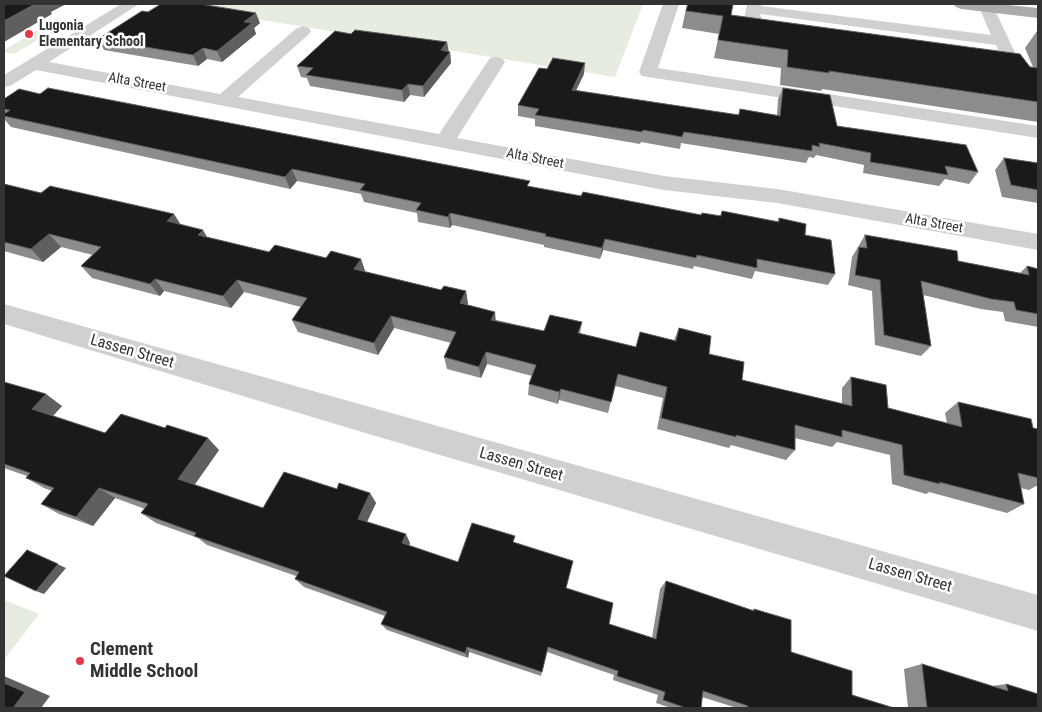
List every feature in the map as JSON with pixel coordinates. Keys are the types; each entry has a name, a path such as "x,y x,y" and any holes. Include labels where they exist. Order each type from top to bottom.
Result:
{"main road":[{"path":"961,4 1038,13"}],"street":[{"path":"4,82 131,4"},
{"path":"671,4 648,72 1038,132"},
{"path":"912,45 757,24 752,19 754,6 1002,40"},
{"path":"987,7 1010,59 1023,79 1038,81"},
{"path":"224,99 303,31"},
{"path":"990,56 1010,59"},
{"path":"444,142 496,62"},
{"name":"Alta Street","path":"33,64 664,184 777,196 1038,242"},
{"name":"Lassen Street","path":"4,314 1038,613"}],"shaded area":[{"path":"163,4 643,4 615,77"},
{"path":"47,25 59,27 14,54 4,52 4,50"},
{"path":"4,600 39,614 4,660"}],"building":[{"path":"4,4 35,4 4,21"},
{"path":"161,4 200,4 256,13 244,22 252,23 217,51 203,48 193,55 98,39 142,11 148,12"},
{"path":"688,4 733,4 731,15 1020,54 1030,67 1038,68 1038,102 829,71 829,73 787,67 788,50 718,40 723,16 686,11"},
{"path":"355,30 447,42 441,50 450,52 423,86 408,84 402,90 306,75 313,68 297,66 335,31 351,34"},
{"path":"553,58 585,63 572,90 739,115 740,109 780,116 783,88 830,95 837,126 966,145 978,172 945,166 948,175 870,162 871,153 819,143 820,147 812,145 812,151 684,132 682,137 643,130 642,132 535,115 539,109 518,105 539,68 547,69"},
{"path":"48,88 530,181 527,186 581,196 583,192 701,215 702,213 721,216 722,211 779,222 779,218 806,224 805,235 831,240 835,274 757,259 757,268 697,255 696,258 605,239 602,248 450,213 448,217 416,210 421,203 360,190 365,184 292,169 285,177 4,116 10,110 4,109 4,99 19,89 40,94"},
{"path":"1004,158 1038,163 1038,190 1011,185"},
{"path":"4,184 41,193 50,186 174,214 167,221 203,230 198,235 269,252 275,245 326,258 331,251 361,259 354,269 441,290 444,286 466,291 460,303 495,312 491,320 544,331 550,315 582,322 578,333 636,347 640,332 676,341 679,328 711,336 709,354 744,362 742,380 852,406 851,377 886,385 888,408 962,427 958,402 1031,419 1033,428 1038,429 1038,478 1018,473 1024,504 904,475 902,445 842,430 842,437 795,425 795,450 661,418 667,387 618,374 611,402 561,389 559,392 529,384 536,365 486,352 479,367 444,357 456,332 391,316 374,343 292,320 307,298 237,280 223,296 155,279 150,284 81,266 101,247 49,234 31,249 4,242"},
{"path":"865,235 957,251 958,261 1029,275 1027,266 1038,269 1038,314 1016,310 1014,302 991,299 921,281 931,346 884,335 880,280 855,275 859,247 867,248"},
{"path":"4,382 46,394 32,409 105,433 121,414 165,428 167,425 208,438 178,479 263,508 284,472 337,489 339,483 370,493 358,519 406,534 402,543 458,562 472,523 515,536 513,542 573,561 566,588 613,603 609,624 656,639 666,581 754,611 754,609 791,620 791,652 852,671 852,695 894,708 748,708 748,706 703,691 701,708 686,708 663,700 665,692 617,676 618,671 548,647 542,672 467,647 465,653 381,624 387,612 295,579 299,572 194,536 196,533 141,513 148,504 99,488 76,517 41,504 54,488 26,478 30,473 4,464"},
{"path":"27,550 58,564 36,591 4,576"},
{"path":"922,664 1008,691 1006,684 1038,694 1038,708 927,708"},
{"path":"4,683 25,692 13,708 4,708"}],"place":[{"name":"Lugonia Elementary School","path":"29,34"},
{"name":"Clement Middle School","path":"80,661"}]}
